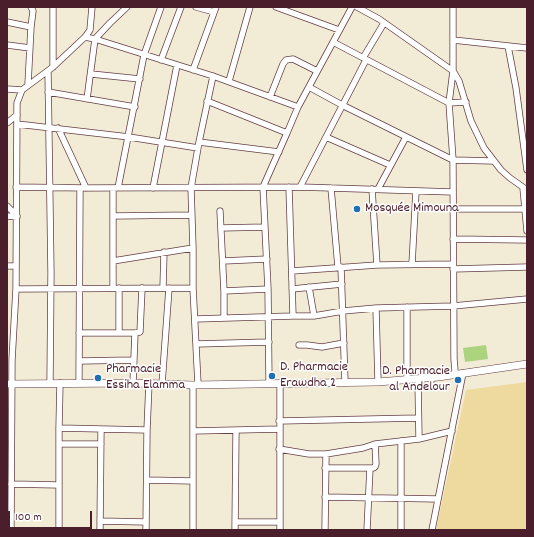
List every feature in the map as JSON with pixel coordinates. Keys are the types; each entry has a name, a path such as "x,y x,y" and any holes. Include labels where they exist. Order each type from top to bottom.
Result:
{"street":[{"path":"28,84 33,11 31,7"},
{"path":"50,383 51,289 48,92 53,7"},
{"path":"11,530 9,521 11,484 9,360 16,289 17,103 22,90 28,84 50,69 85,37 90,30 92,7"},
{"path":"87,99 95,39 127,7"},
{"path":"119,333 113,261 113,216 116,188 129,137 144,55 161,7"},
{"path":"161,60 181,7"},
{"path":"193,70 215,10 196,7"},
{"path":"229,81 250,7"},
{"path":"269,383 270,342 263,187 298,107 352,7"},
{"path":"357,7 384,23 453,71 461,85 471,121 493,161 510,178 525,189 527,231"},
{"path":"453,7 453,71 450,103 453,160 454,375"},
{"path":"280,8 339,30"},
{"path":"7,22 31,27"},
{"path":"300,187 364,59 384,23"},
{"path":"85,37 229,81 298,107"},
{"path":"453,40 527,48"},
{"path":"333,42 450,103 466,102"},
{"path":"7,45 30,48"},
{"path":"508,46 516,88 527,170"},
{"path":"270,97 286,60 293,59 318,71"},
{"path":"153,188 177,65"},
{"path":"91,74 140,79"},
{"path":"193,530 193,431 196,344 192,288 193,248 191,188 198,145 213,76"},
{"path":"310,87 342,105 453,160 493,161"},
{"path":"7,89 22,90"},
{"path":"48,92 135,107"},
{"path":"207,101 287,133"},
{"path":"7,123 17,116"},
{"path":"17,124 162,142 279,152"},
{"path":"58,128 86,188"},
{"path":"377,265 375,189 406,136"},
{"path":"326,137 390,165"},
{"path":"16,187 300,187 453,192"},
{"path":"289,187 293,316"},
{"path":"79,382 80,188"},
{"path":"331,188 342,284 345,382"},
{"path":"412,264 416,190"},
{"path":"7,206 17,216"},
{"path":"453,209 525,209"},
{"path":"220,211 224,318"},
{"path":"113,216 192,215"},
{"path":"7,216 17,216"},
{"path":"221,228 265,227"},
{"path":"453,239 527,240"},
{"path":"113,261 193,248"},
{"path":"162,384 166,288 164,252"},
{"path":"223,260 267,259"},
{"path":"292,271 412,264 527,267"},
{"path":"7,266 16,266"},
{"path":"292,288 342,284"},
{"path":"309,287 314,316"},
{"path":"79,333 140,332 142,288"},
{"path":"16,289 192,288"},
{"path":"224,291 268,289"},
{"path":"195,319 314,316 343,311 376,308 454,306 527,299"},
{"path":"407,307 407,381"},
{"path":"376,308 378,382"},
{"path":"133,382 135,333"},
{"path":"196,344 270,342"},
{"path":"299,345 322,347 344,343"},
{"path":"80,361 134,360"},
{"path":"10,384 79,382 195,384 407,381 527,364"},
{"path":"432,530 463,373"},
{"path":"419,379 419,440"},
{"path":"59,530 60,383"},
{"path":"146,530 149,383"},
{"path":"280,383 280,530"},
{"path":"279,421 418,418"},
{"path":"60,428 147,430"},
{"path":"100,530 101,429"},
{"path":"193,431 279,429"},
{"path":"235,530 236,430"},
{"path":"279,449 309,454 326,454 358,449 375,444 419,440 452,432"},
{"path":"401,441 401,530"},
{"path":"59,444 101,444"},
{"path":"325,468 376,467 375,444"},
{"path":"325,530 326,454"},
{"path":"367,530 370,468"},
{"path":"147,480 193,481"},
{"path":"11,484 59,485"},
{"path":"325,497 438,499"},
{"path":"100,521 146,522"},
{"path":"236,522 280,522"}],"green space":[{"path":"486,345 488,359 465,362 463,348"}],"sand":[{"path":"527,382 527,530 436,530 466,390"}],"place":[{"name":"Mosquée Mimouna","path":"357,209"},
{"name":"D. Pharmacie Erawdha 2","path":"272,376"},
{"name":"Pharmacie Essiha Elamma","path":"98,378"},
{"name":"D. Pharmacie al Andelour","path":"458,380"}]}
